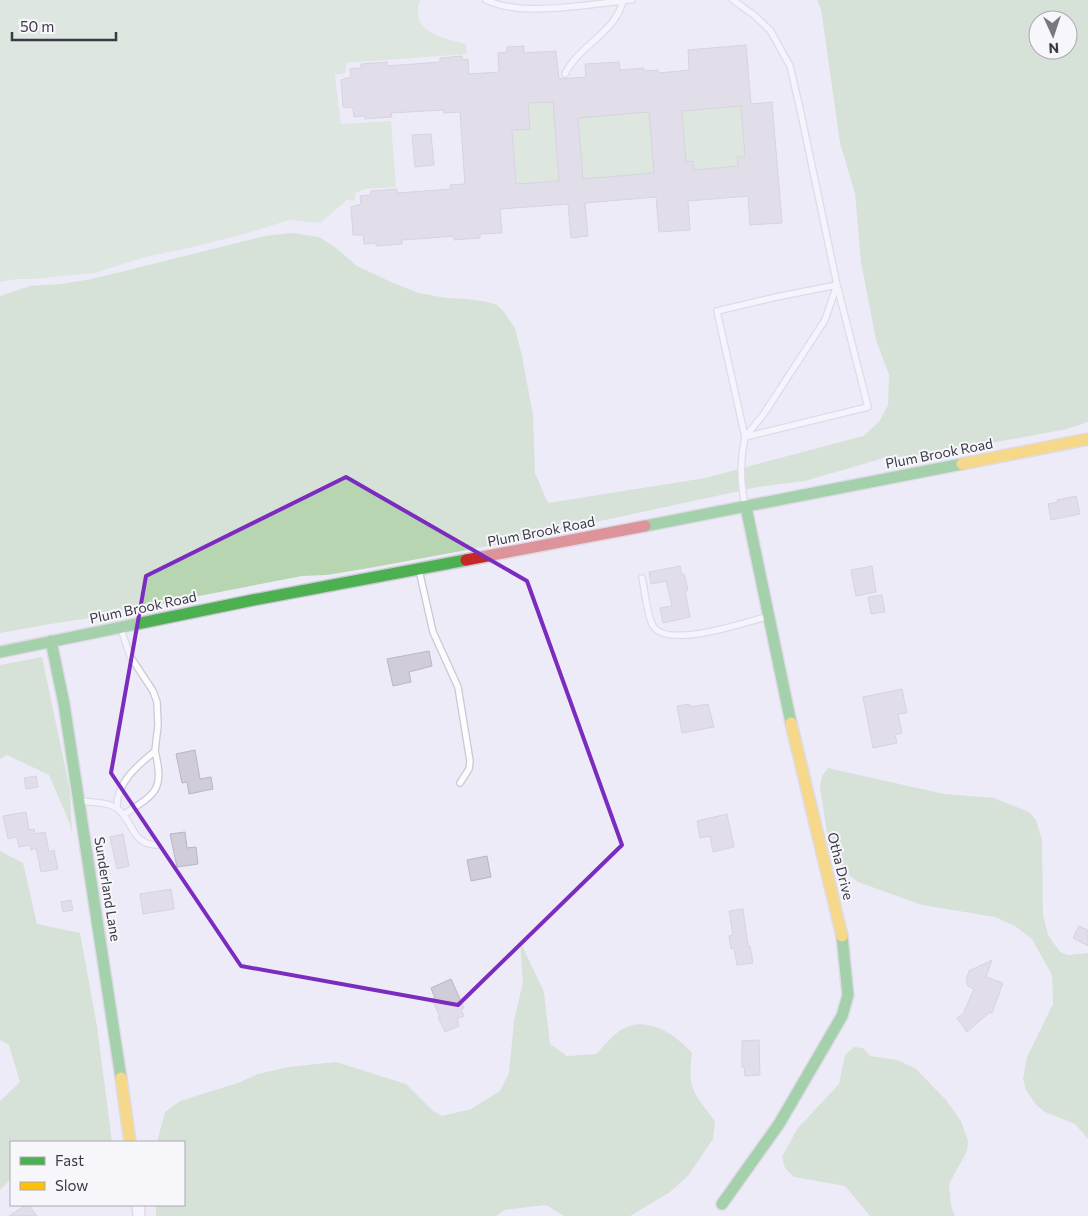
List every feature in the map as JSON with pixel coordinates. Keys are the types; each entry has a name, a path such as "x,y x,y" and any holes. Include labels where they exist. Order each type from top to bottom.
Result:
{"street":[{"name":"Plum Brook Road","path":"0,652 418,568 508,553 1088,439"},
{"name":"Otha Drive","path":"722,1204 778,1124 842,1016 848,994 841,929 798,756 746,507"},
{"name":"Sunderland Lane","path":"51,641 64,704 130,1141"}],"lane":[{"path":"486,0 516,8 568,6 632,0"},
{"path":"565,74 570,64 608,28 620,11 623,0"},
{"path":"733,0 754,15 770,30 790,66 837,286 868,407 745,437"},
{"path":"746,507 741,484 740,460 745,437 717,311 776,297 837,286"},
{"path":"745,437 763,415 826,320 837,286"},
{"path":"418,568 433,632 458,687 470,761 469,769 460,783"},
{"path":"642,578 652,624 657,631 667,635 698,634 769,616"},
{"path":"120,627 130,656 153,691 159,712 155,751 160,775 159,784 150,796 123,815"},
{"path":"117,808 120,788 128,777 155,751"},
{"path":"79,800 117,808 139,840 147,844 157,845"}],"highlighted area":[{"path":"346,477 527,581 622,845 458,1005 241,966 111,773 146,576"}],"green space":[{"path":"0,0 420,0 419,20 424,27 439,36 466,44 467,54 346,63 346,73 335,75 341,124 391,121 396,187 365,189 355,193 355,201 347,200 320,223 289,220 194,247 145,257 95,273 0,282"},
{"path":"817,0 1088,0 1088,422 1067,429 931,454 884,458 805,481 758,487 554,531 554,534 327,575 302,576 159,605 127,609 90,618 0,633 0,296 30,286 92,279 265,236 292,233 319,237 335,247 357,266 393,283 419,293 488,302 497,305 503,311 515,328 522,356 533,415 535,473 548,503 705,478 863,436 879,422 888,405 889,375 876,340 861,262 855,193 840,143 821,9"},
{"path":"680,90 741,106 745,157 737,158 738,166 693,170 693,161 686,162"},
{"path":"648,92 656,187 583,179 576,98 589,117 638,113"},
{"path":"527,98 533,103 553,102 559,181 496,186 495,171 515,169 512,125 514,130 530,129"},
{"path":"42,657 70,790 72,835 70,824 49,775 7,755 0,759 0,665"},
{"path":"828,768 944,794 994,798 1029,812 1036,820 1042,840 1043,915 1048,935 1060,952 1068,955 1088,953 1088,1139 1075,1124 1045,1112 1037,1106 1026,1090 1023,1079 1027,1057 1053,1004 1052,975 1032,939 1015,926 995,917 922,905 858,882 849,875 830,853 820,787 822,776"},
{"path":"0,851 23,863 37,924 80,933 97,1026 112,1141 10,1141 10,1180 0,1190 0,1101 20,1082 9,1045 0,1040"},
{"path":"520,941 544,992 550,1044 567,1056 596,1054 618,1032 638,1024 658,1028 668,1033 692,1053 692,1083 697,1097 715,1121 713,1139 688,1176 670,1192 630,1216 564,1216 546,1205 504,1210 496,1216 156,1216 156,1206 185,1206 185,1141 157,1141 165,1112 180,1101 238,1083 258,1074 288,1067 336,1062 406,1084 433,1111 442,1116 471,1109 500,1091 509,1073 514,1021 523,982"},
{"path":"854,1047 863,1048 870,1056 898,1060 916,1069 946,1100 961,1121 968,1141 967,1151 949,1184 951,1205 955,1216 870,1216 845,1186 794,1177 785,1168 782,1157 797,1129 839,1084 845,1055"}],"building":[{"path":"746,45 751,104 772,102 782,223 750,225 748,196 688,201 690,230 659,232 656,197 585,203 588,236 571,238 568,204 500,209 502,233 480,234 480,238 454,240 454,236 402,240 402,244 376,246 376,243 364,244 363,235 353,235 351,207 361,204 360,196 371,195 371,191 397,189 397,193 451,189 450,185 465,184 460,112 444,113 443,110 391,113 392,117 365,119 365,116 354,117 353,108 343,107 341,80 351,77 350,69 361,68 361,64 387,62 387,66 440,62 440,58 462,56 463,60 468,59 469,74 499,72 498,53 507,52 507,47 524,46 524,53 556,51 559,79 586,77 585,64 619,62 620,70 644,68 644,71 658,70 659,73 689,70 688,50","holes":["553,102 559,181 516,184 512,130 530,129 528,103","741,106 745,157 737,157 738,166 693,170 693,161 686,162 682,111","649,112 654,173 583,179 578,118"]},
{"path":"431,134 434,165 415,167 412,135"},
{"path":"1076,496 1080,514 1051,520 1048,504"},
{"path":"680,566 688,590 685,591 690,617 663,623 660,608 672,606 666,581 651,584 649,572"},
{"path":"872,566 876,592 856,596 851,570"},
{"path":"882,595 885,612 871,614 868,597"},
{"path":"429,651 432,666 409,672 411,682 393,686 387,659"},
{"path":"902,689 907,713 898,714 902,733 895,735 897,743 873,748 863,697"},
{"path":"690,704 690,707 708,704 714,727 682,733 677,706"},
{"path":"195,750 200,779 211,777 213,789 189,794 187,782 182,783 176,754"},
{"path":"36,776 38,787 26,789 24,778"},
{"path":"26,812 29,830 34,829 35,834 45,832 49,852 54,850 58,869 41,872 36,848 31,850 30,845 19,847 17,837 8,839 3,816"},
{"path":"727,814 734,847 713,852 710,836 700,838 697,821"},
{"path":"185,832 187,848 196,847 198,864 177,867 170,834"},
{"path":"123,834 129,866 117,869 110,837"},
{"path":"487,856 491,877 471,881 467,860"},
{"path":"171,889 174,909 143,914 140,894"},
{"path":"71,900 73,910 63,912 61,902"},
{"path":"743,909 748,946 750,946 753,963 737,965 734,948 731,949 729,936 733,935 729,911"},
{"path":"1079,926 1088,930 1088,946 1073,938"},
{"path":"992,960 986,977 1003,983 992,1013 990,1012 967,1032 957,1018 963,1014 974,989 968,986 966,979 969,971"},
{"path":"451,979 464,1008 461,1010 464,1016 457,1019 459,1026 445,1032 432,999 435,998 431,988"},
{"path":"759,1040 760,1075 745,1076 744,1066 742,1067 742,1041"},
{"path":"24,1206 30,1206 37,1216 9,1216"}],"traffic: fast":[{"path":"645,526 962,464"},
{"path":"746,507 791,723"},
{"path":"0,652 253,600 466,560"},
{"path":"51,641 64,704 121,1078"},
{"path":"722,1204 779,1124 842,1016 848,995 842,936"}],"traffic: slow":[{"path":"962,464 1088,439"},
{"path":"791,723 842,936"},
{"path":"121,1078 130,1141"}],"traffic: jam":[{"path":"466,560 645,526"}]}
